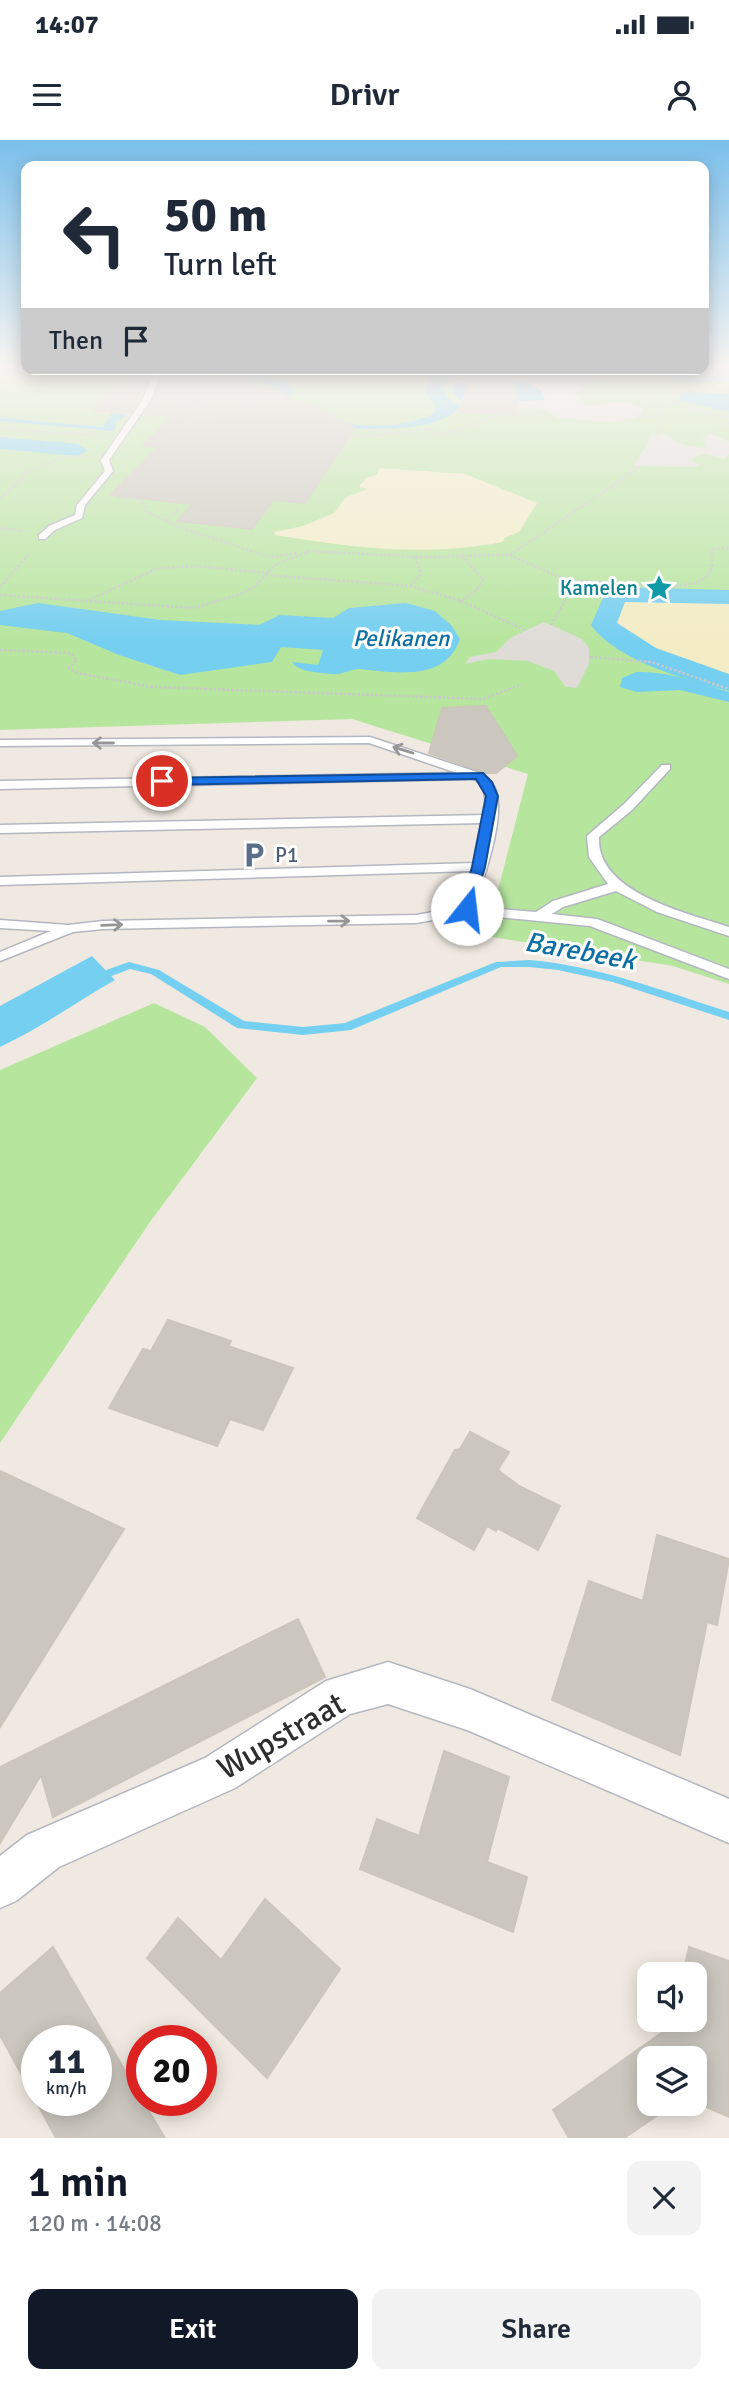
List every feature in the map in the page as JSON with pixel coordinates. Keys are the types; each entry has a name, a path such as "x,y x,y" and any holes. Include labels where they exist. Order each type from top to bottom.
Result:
{"street":[{"name":"Wupstraat","path":"0,1885 43,1851 220,1773 341,1696 388,1683 470,1710 729,1821"}],"lane":[{"path":"42,537 52,528 79,516 81,505 109,471 104,460 106,457"},
{"path":"0,743 370,740 479,776 486,782 492,796 479,867 467,909"},
{"path":"666,768 628,807 593,836 591,850 595,860 617,886 662,909 729,932"},
{"path":"0,785 479,776"},
{"path":"0,829 488,819"},
{"path":"0,881 479,867"},
{"path":"541,915 558,904 617,886"},
{"path":"0,924 71,928 416,919 467,909 592,922 729,974"},
{"path":"0,957 71,928"}],"path":[{"path":"0,498 21,481 23,474 37,470 50,458 61,457"},
{"path":"87,457 104,460"},
{"path":"509,555 640,467"},
{"path":"91,494 142,500 147,512 167,521 270,557 310,551 415,557 509,555 564,579 671,587 696,583 708,576 712,567 712,549 729,548"},
{"path":"167,521 178,509"},
{"path":"0,595 161,608 193,608 241,594 254,587 276,564 310,551"},
{"path":"459,602 477,590 483,579 461,556"},
{"path":"410,587 421,574 415,557"},
{"path":"88,601 158,568 198,566 267,574 313,583 410,587 459,602 525,630"},
{"path":"551,625 569,594 564,579"},
{"path":"0,650 70,653 77,660 69,668 77,673 152,687 484,699 520,685"},
{"path":"590,657 651,662 729,689"}],"green space":[{"path":"0,457 729,457 729,984 673,966 486,936 528,774 352,719 0,730"},
{"path":"154,1003 205,1027 257,1078 150,1222 0,1443 0,1070"}],"sand":[{"path":"380,468 465,474 537,503 519,532 504,538 503,542 473,547 389,549 275,535 274,532 303,526 334,513 346,497 368,489 359,487 366,478 376,475"},
{"name":"Kamelen","path":"625,597 729,599 729,678 625,637 614,626"}],"shaded area":[{"path":"639,457 695,457 692,461 700,466 694,467 633,466"},
{"path":"544,622 582,639 589,648 589,664 577,688 566,687 554,671 528,661 488,659 465,664 470,657 496,652 510,638"}],"water":[{"name":"Pelikanen","path":"38,603 161,620 259,625 280,615 333,618 349,608 406,603 435,611 451,625 460,639 453,653 443,663 417,672 359,669 338,674 312,672 299,668 292,662 318,665 323,650 281,647 272,662 180,675 119,655 67,633 0,625 0,611"},
{"path":"637,672 673,676 729,692 729,702 680,690 637,692 620,687 622,678"},
{"path":"92,956 115,980 30,1032 0,1047 0,1006"}],"building":[{"path":"148,457 336,457 305,503 273,500 252,529 177,521 193,504 111,495"},
{"path":"486,706 517,756 496,773 486,773 429,753 442,708"},
{"path":"168,1320 231,1341 228,1346 293,1368 263,1430 230,1419 217,1446 109,1408 143,1349 151,1351"},
{"path":"470,1432 509,1452 498,1470 519,1486 560,1506 538,1550 497,1528 496,1531 487,1526 474,1550 417,1518 455,1450 460,1449"},
{"path":"0,1471 124,1529 0,1727"},
{"path":"657,1535 729,1559 717,1625 707,1622 680,1755 552,1700 589,1581 643,1601"},
{"path":"298,1619 325,1677 53,1817 41,1775 0,1843 0,1767"},
{"path":"444,1751 509,1777 487,1862 527,1877 513,1932 360,1869 377,1819 419,1836"},
{"path":"265,1899 340,1969 267,2078 217,2025 147,1958 178,1918 221,1960"},
{"path":"53,1947 98,2025 21,2025 21,2074 0,2035 0,1993"},
{"path":"689,1947 729,1961 729,2117 707,2107 707,2046 643,2046 663,2032 707,2032 707,1962 686,1962"},
{"path":"112,2048 126,2072 126,2116 152,2116 165,2138 56,2138 44,2116 112,2116"},
{"path":"637,2050 637,2116 656,2116 624,2138 569,2138 553,2110"}],"waterway":[{"path":"729,597 616,594 604,625 617,636 647,653 729,683"},
{"name":"Barebeek","path":"93,979 129,965 155,972 241,1025 303,1031 347,1027 500,964 529,963 558,966 616,979 729,1016"}],"place":[{"name":"Kamelen","path":"659,588"},
{"name":"P1","path":"254,855"}],"route":[{"path":"162,781 479,776 486,782 492,796 479,867 467,909"}]}
